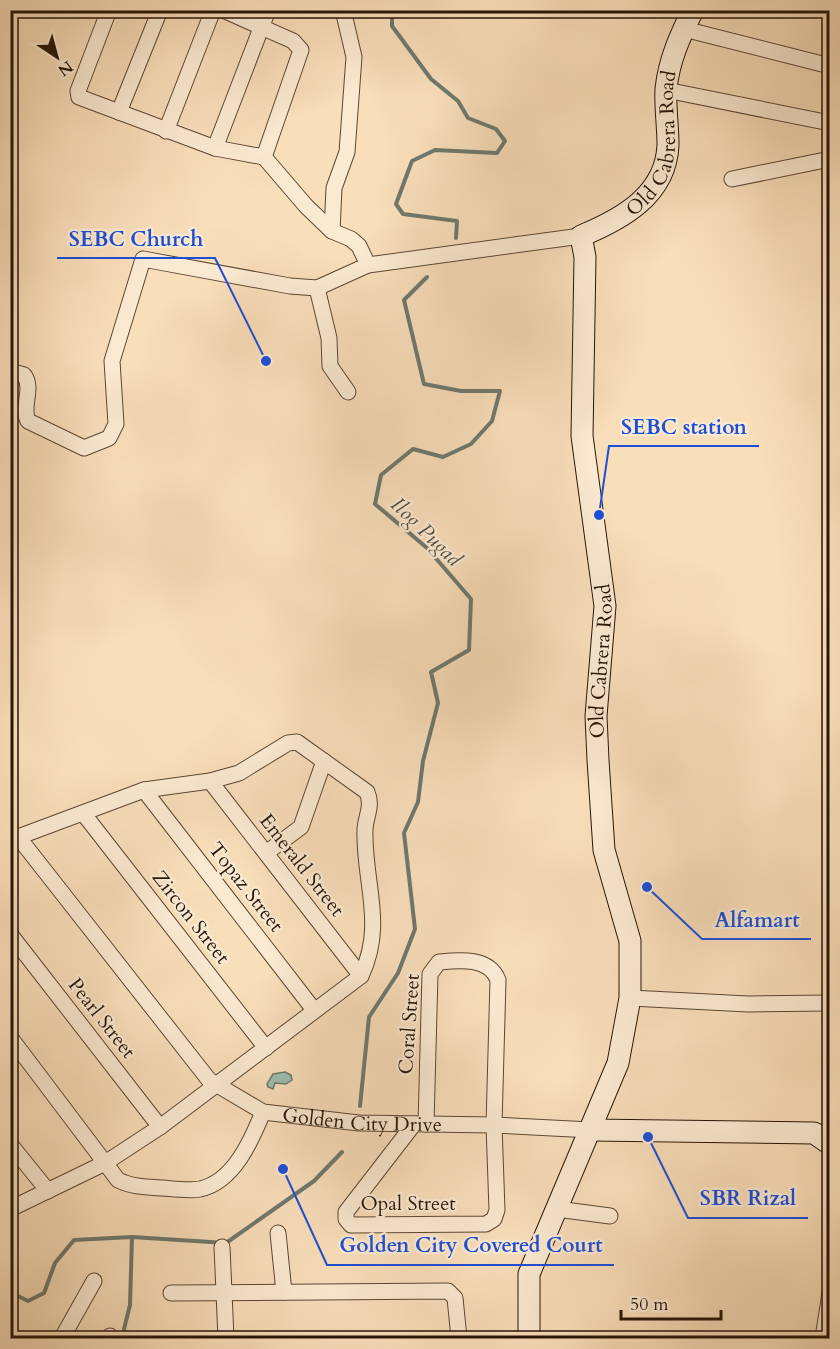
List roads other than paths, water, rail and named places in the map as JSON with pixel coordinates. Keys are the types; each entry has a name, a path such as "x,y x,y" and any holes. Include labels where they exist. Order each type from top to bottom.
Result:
{"street":[{"path":"109,10 78,91 79,97 215,148 264,157 306,206 332,231 351,239 359,246 368,265"},
{"path":"119,112 160,10"},
{"path":"166,131 213,10"},
{"path":"223,10 293,41 301,50 264,157"},
{"path":"215,148 268,10"},
{"path":"332,231 334,188 347,152 354,57 343,10"},
{"path":"688,20 830,66"},
{"name":"Old Cabrera Road","path":"529,1338 529,1274 618,1063 630,998 630,941 604,850 600,804 596,716 605,606 582,436 585,257 581,236 613,223 646,199 663,170 668,147 666,90 672,53 688,20"},
{"path":"666,90 830,123"},
{"path":"732,179 830,159"},
{"path":"10,371 24,375 28,382 25,413 28,421 84,448 109,438 116,424 112,361 143,259 290,286 317,288 368,265 581,236"},
{"path":"317,288 329,338 330,366 348,392"},
{"path":"10,1209 105,1163 160,1127 217,1087 361,976 368,961 374,926 365,828 371,801 368,792 297,742 293,742 239,773 144,790 15,839"},
{"path":"266,853 302,827 324,761"},
{"name":"Emerald Street","path":"210,780 361,976"},
{"name":"Topaz Street","path":"144,790 314,1010"},
{"name":"Zircon Street","path":"83,813 266,1048"},
{"name":"Golden City Drive","path":"15,839 208,1080 263,1112 359,1123 495,1125 591,1130 814,1133 830,1144"},
{"name":"Pearl Street","path":"10,934 160,1127"},
{"name":"Coral Street","path":"420,1124 430,974 439,962 464,960 486,965 494,970 498,980 495,1125"},
{"path":"630,998 748,1004 830,1003"},
{"path":"10,1037 118,1180 128,1185 178,1190 202,1189 224,1176 238,1162 251,1142 263,1112"},
{"name":"Opal Street","path":"420,1124 346,1212 346,1219 351,1225 486,1224 494,1218 497,1210 495,1125"},
{"path":"10,1144 48,1191"},
{"path":"557,1209 610,1216"},
{"path":"278,1233 284,1292"},
{"path":"222,1247 226,1338"},
{"path":"62,1338 94,1281"},
{"path":"171,1293 448,1291 455,1298 459,1338"},
{"path":"823,1338 830,1293"}],"water":[{"path":"285,1072 291,1075 292,1080 286,1084 275,1083 273,1089 268,1087 267,1084 273,1074"}],"waterway":[{"name":"Ilog Pugad","path":"392,10 392,26 431,79 458,101 468,118 496,129 505,141 497,153 435,150 412,161 396,204 403,214 457,221 456,238"},
{"name":"Ilog Pugad","path":"360,1106 369,1017 398,973 415,929 404,833 418,802 423,761 438,703 431,672 469,650 471,599 427,548 375,504 381,475 413,449 443,457 471,444 492,421 500,391 461,391 424,384 404,300 427,277"},
{"name":"Ilog Pugad","path":"126,1338 124,1329 130,1305 132,1237 226,1243 314,1181 342,1152"},
{"path":"10,1292 28,1301 44,1293 55,1263 74,1240 132,1237"}],"place":[{"name":"SEBC Church","path":"266,361"},
{"name":"SEBC station","path":"599,515"},
{"name":"Alfamart","path":"647,887"},
{"name":"SBR Rizal","path":"648,1137"},
{"name":"Golden City Covered Court","path":"283,1169"}]}
